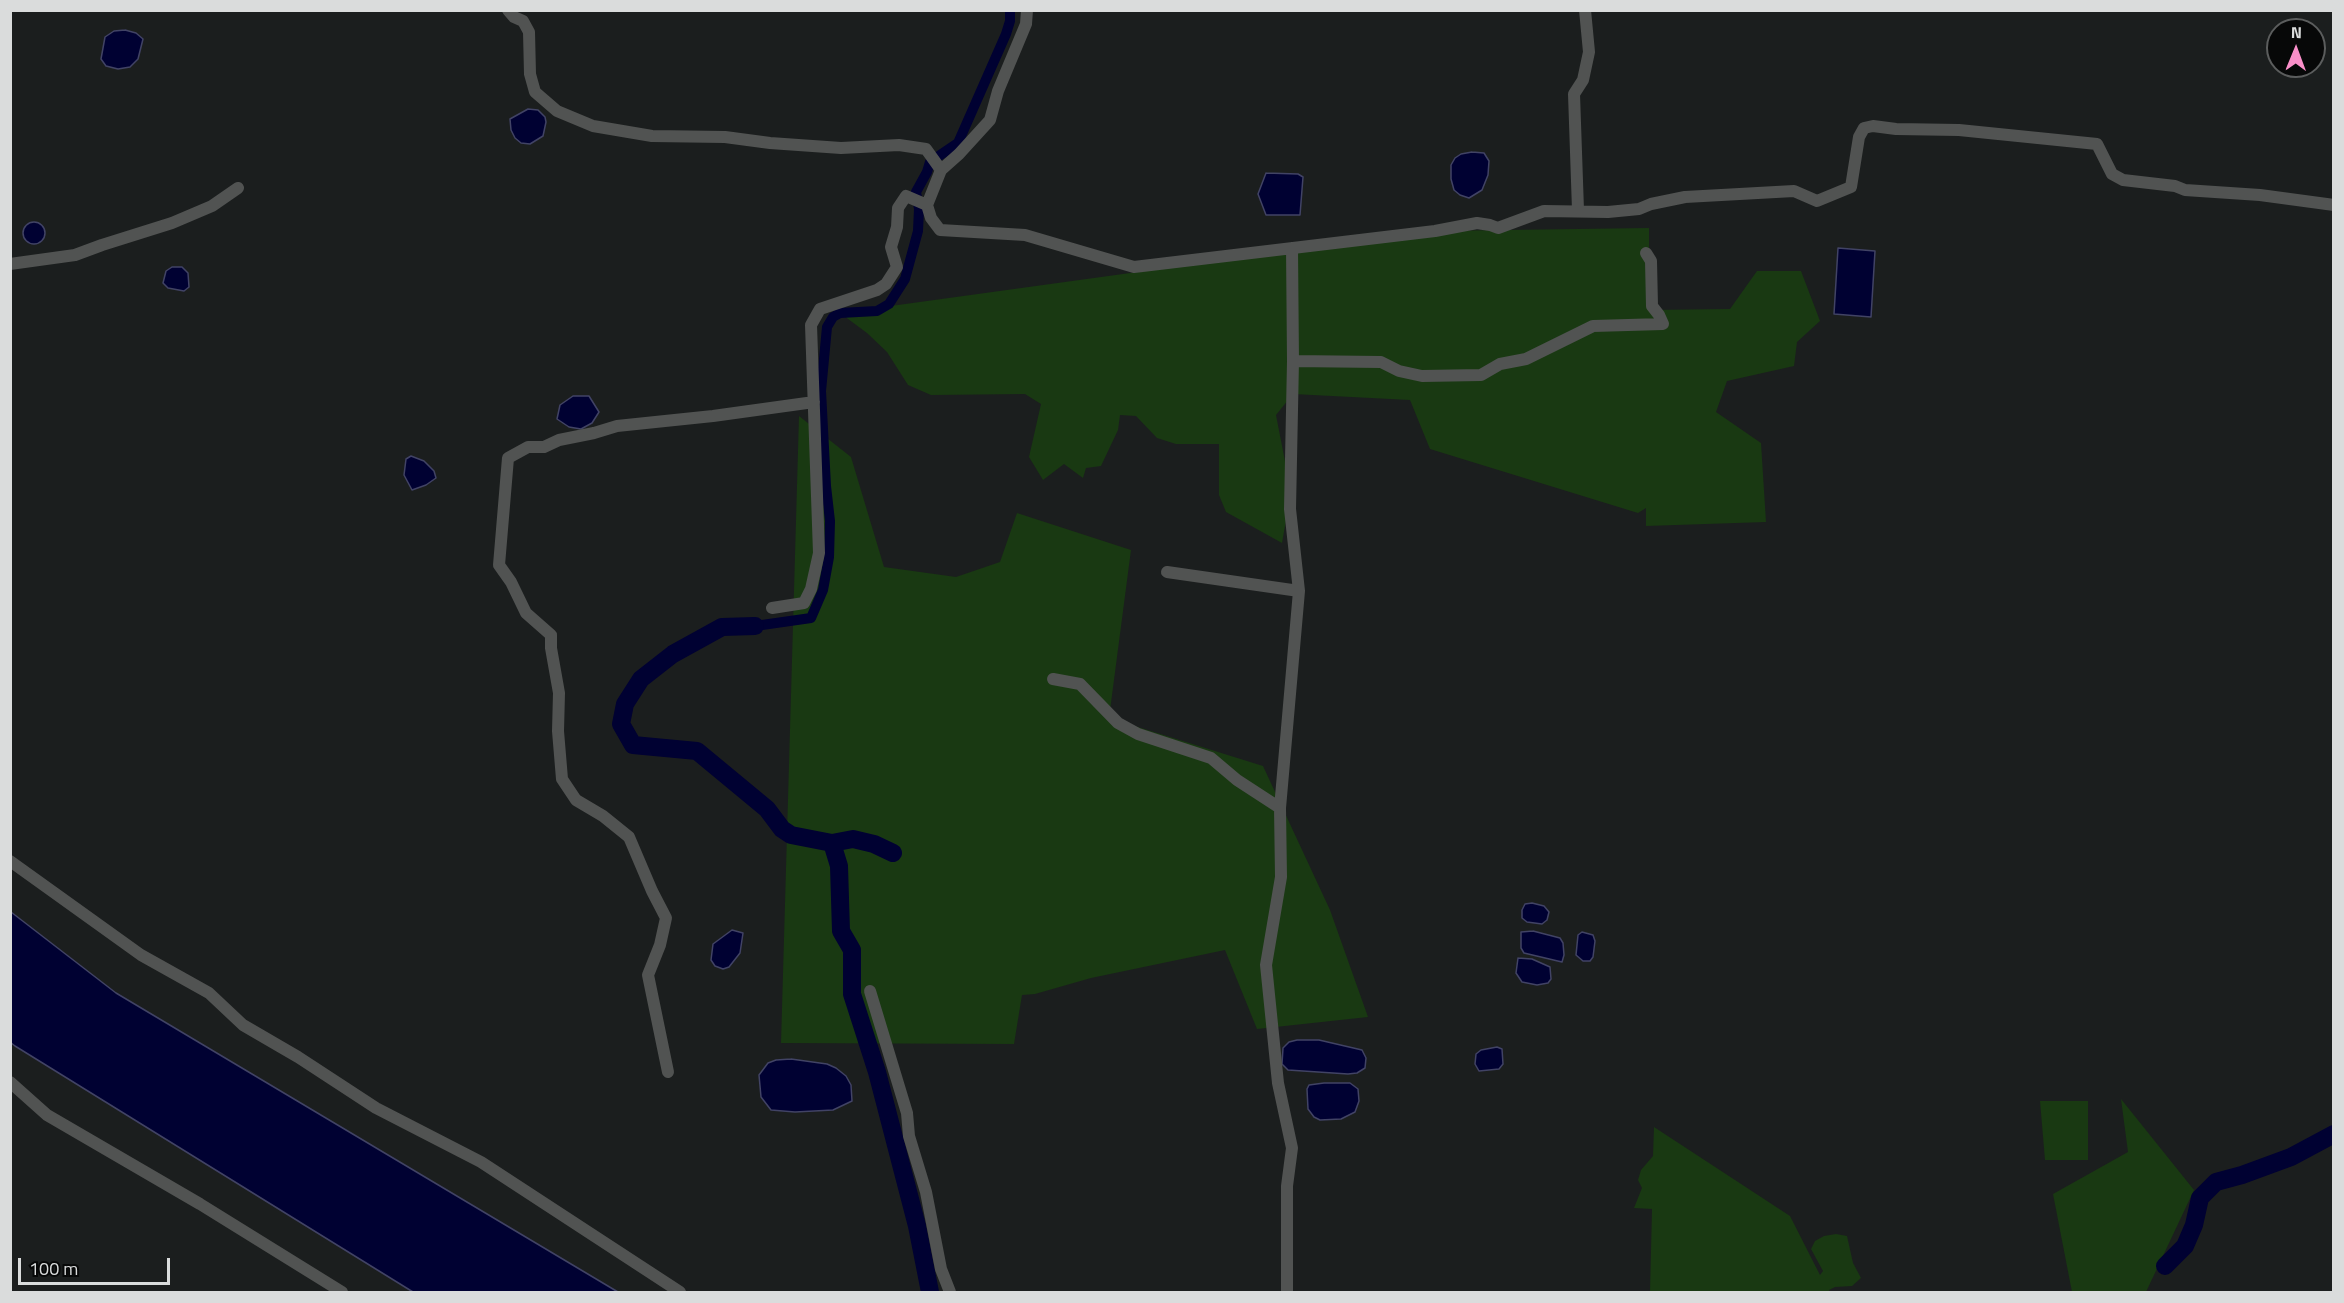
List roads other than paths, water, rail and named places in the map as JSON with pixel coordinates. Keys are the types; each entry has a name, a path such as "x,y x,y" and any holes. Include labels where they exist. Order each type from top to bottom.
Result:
{"street":[{"path":"508,10 514,17 524,21 529,32 530,74 535,92 557,111 593,126 652,136 725,137 841,148 899,145 926,149 941,170"},
{"path":"1027,10 1026,24 998,91 990,120 941,170 927,205 931,218 940,230 1025,235 1134,267 1436,231 1477,223 1498,228 1544,211 1608,212 1639,209 1651,204 1685,197 1794,191 1817,201 1851,187 1859,137 1864,128 1873,126 1896,129 1959,130 2097,144 2112,174 2122,180 2175,186 2185,190 2260,195 2334,205"},
{"path":"1578,210 1574,94 1583,80 1589,52 1585,10"},
{"path":"10,264 75,255 172,223 212,206 238,188"},
{"path":"772,608 804,603 812,589 819,553 811,325 820,309 878,290 886,284 897,267 891,247 897,227 898,208 906,196 927,205"},
{"path":"1287,1293 1287,1186 1292,1148 1278,1083 1266,966 1281,877 1280,808 1299,591 1290,509 1293,361 1292,248"},
{"path":"1293,361 1381,362 1399,371 1422,376 1481,375 1500,364 1526,359 1593,326 1663,324 1652,306 1651,261 1646,253"},
{"path":"668,1072 648,975 660,945 666,918 629,837 603,816 576,800 562,779 558,731 559,693 551,635 526,613 511,582 499,565 508,458 528,447 544,447 559,440 617,426 814,402"},
{"path":"1167,572 1299,591"},
{"path":"1053,679 1080,684 1119,723 1138,734 1211,758 1237,780 1280,808"},
{"path":"10,861 141,955 209,993 243,1025 298,1057 376,1108 481,1162 680,1293"},
{"path":"870,991 908,1113 909,1136 926,1192 941,1269 950,1293"},
{"path":"10,1082 46,1115 200,1204 342,1293"}],"waterway":[{"path":"755,626 811,618 823,590 829,557 830,521 821,391 827,327 833,317 840,313 877,311 889,304 905,279 918,231 919,209 916,192 930,162 958,143 1006,34 1010,21 1010,10"},
{"path":"755,626 722,627 673,654 641,679 625,704 621,724 633,745 697,751 767,809 782,829 791,835 832,843 839,866 841,931 852,950 852,994 877,1072 917,1226 930,1292"},
{"path":"832,843 853,839 874,844 893,853"},
{"path":"2165,1266 2185,1246 2194,1225 2200,1198 2216,1182 2291,1157 2334,1134"}]}
